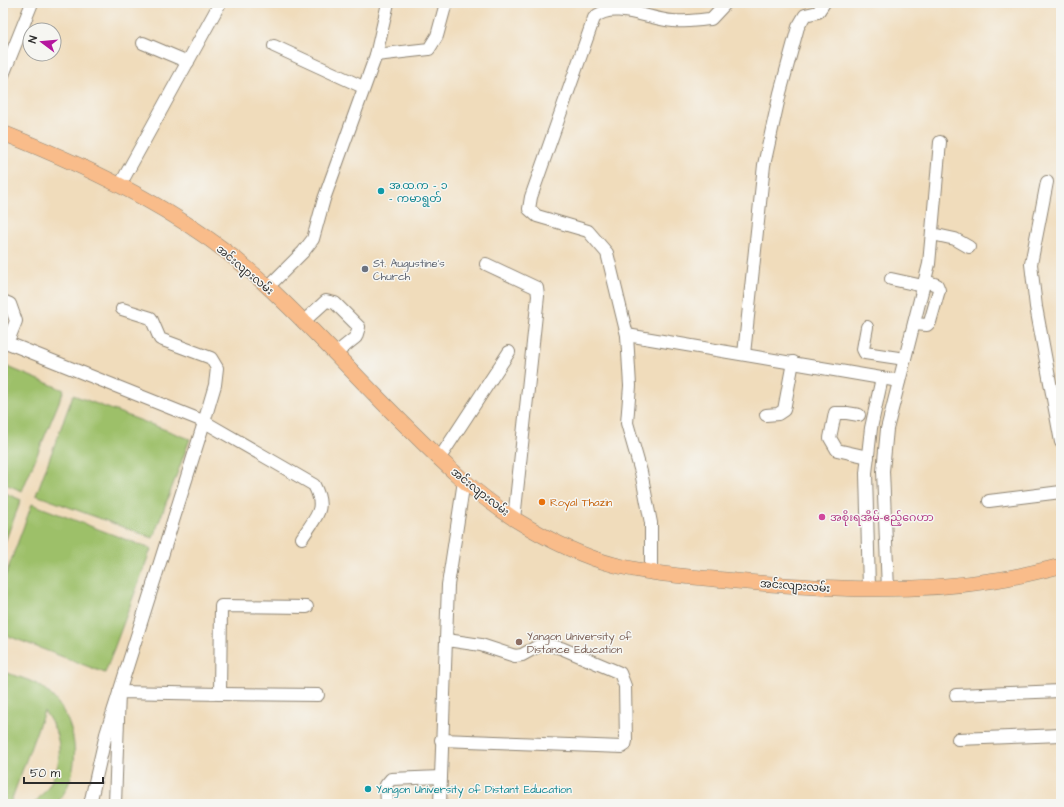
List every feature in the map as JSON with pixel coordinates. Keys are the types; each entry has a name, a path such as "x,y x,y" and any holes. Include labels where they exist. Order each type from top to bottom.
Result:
{"main road":[{"name":"အင်းလျားလမ်း","path":"3,133 65,158 120,185 208,239 268,288 439,459 464,481 514,519 549,539 587,556 616,565 651,572 760,583 838,588 888,589 945,586 997,580 1061,566"}],"street":[{"path":"3,75 32,3"},
{"path":"120,185 220,3"},
{"path":"268,288 304,252 313,239 324,198 363,87 376,55 388,3"},
{"path":"376,55 429,49 437,36 446,3"},
{"path":"651,572 651,523 641,472 627,423 630,386 627,336 607,253 588,231 537,216 529,209 531,197 594,18 598,13 612,8 672,21 692,21 711,19 726,3"},
{"path":"744,354 765,158 798,27 805,15 818,12 824,3"},
{"path":"143,43 188,62"},
{"path":"274,46 363,87"},
{"path":"888,589 883,471 887,429 929,264 940,142"},
{"path":"1047,182 1031,264 1036,307 1061,442"},
{"path":"932,234 955,239 969,247"},
{"path":"486,264 537,288 538,296 514,519"},
{"path":"891,279 924,283"},
{"path":"3,301 10,304 16,321 10,336 4,342 203,421 314,485 319,496 321,509 302,538"},
{"path":"303,322 326,301 335,303 359,327 356,337 335,354"},
{"path":"90,804 106,734 215,385 217,368 210,358 160,339 151,318 122,309"},
{"path":"867,326 862,349 865,353 905,359"},
{"path":"627,336 744,354 899,381"},
{"path":"439,459 509,352"},
{"path":"766,414 778,414 784,410 792,362"},
{"path":"869,588 866,473 871,428 882,378"},
{"path":"860,415 835,413 830,438 838,450 868,457"},
{"path":"440,804 441,740 447,640 448,585 464,481"},
{"path":"989,501 1061,492"},
{"path":"220,694 221,606 307,607"},
{"path":"441,740 622,747 625,745 626,741 625,686 620,673 560,648 542,644 522,655 515,656 481,645 447,640"},
{"path":"956,695 1061,691"},
{"path":"119,692 318,695"},
{"path":"115,804 119,692"},
{"path":"958,739 1061,735"},
{"path":"387,804 386,785 391,779 441,777"}],"green space":[{"path":"3,365 64,390 22,491 3,483"},
{"path":"73,395 190,439 153,538 36,495"},
{"path":"3,492 21,500 3,547"},
{"path":"32,504 151,549 105,673 3,634 3,582"},
{"path":"3,672 29,680 39,685 55,699 64,713 74,743 74,759 72,775 56,804 33,804 43,794 50,783 56,771 59,760 57,736 52,723 44,711 10,804 3,804"}],"place":[{"name":"အ.ထ.က - ၁ - ကမာရွတ်","path":"381,191"},
{"name":"St. Augustine's Church","path":"365,269"},
{"name":"Royal Thazin","path":"542,502"},
{"name":"အစိုးရအိမ်-ဧည့်ဂေဟာ","path":"822,517"},
{"name":"Yangon University of Distance Education","path":"519,642"},
{"name":"Yangon University of Distant Education","path":"368,789"}]}
